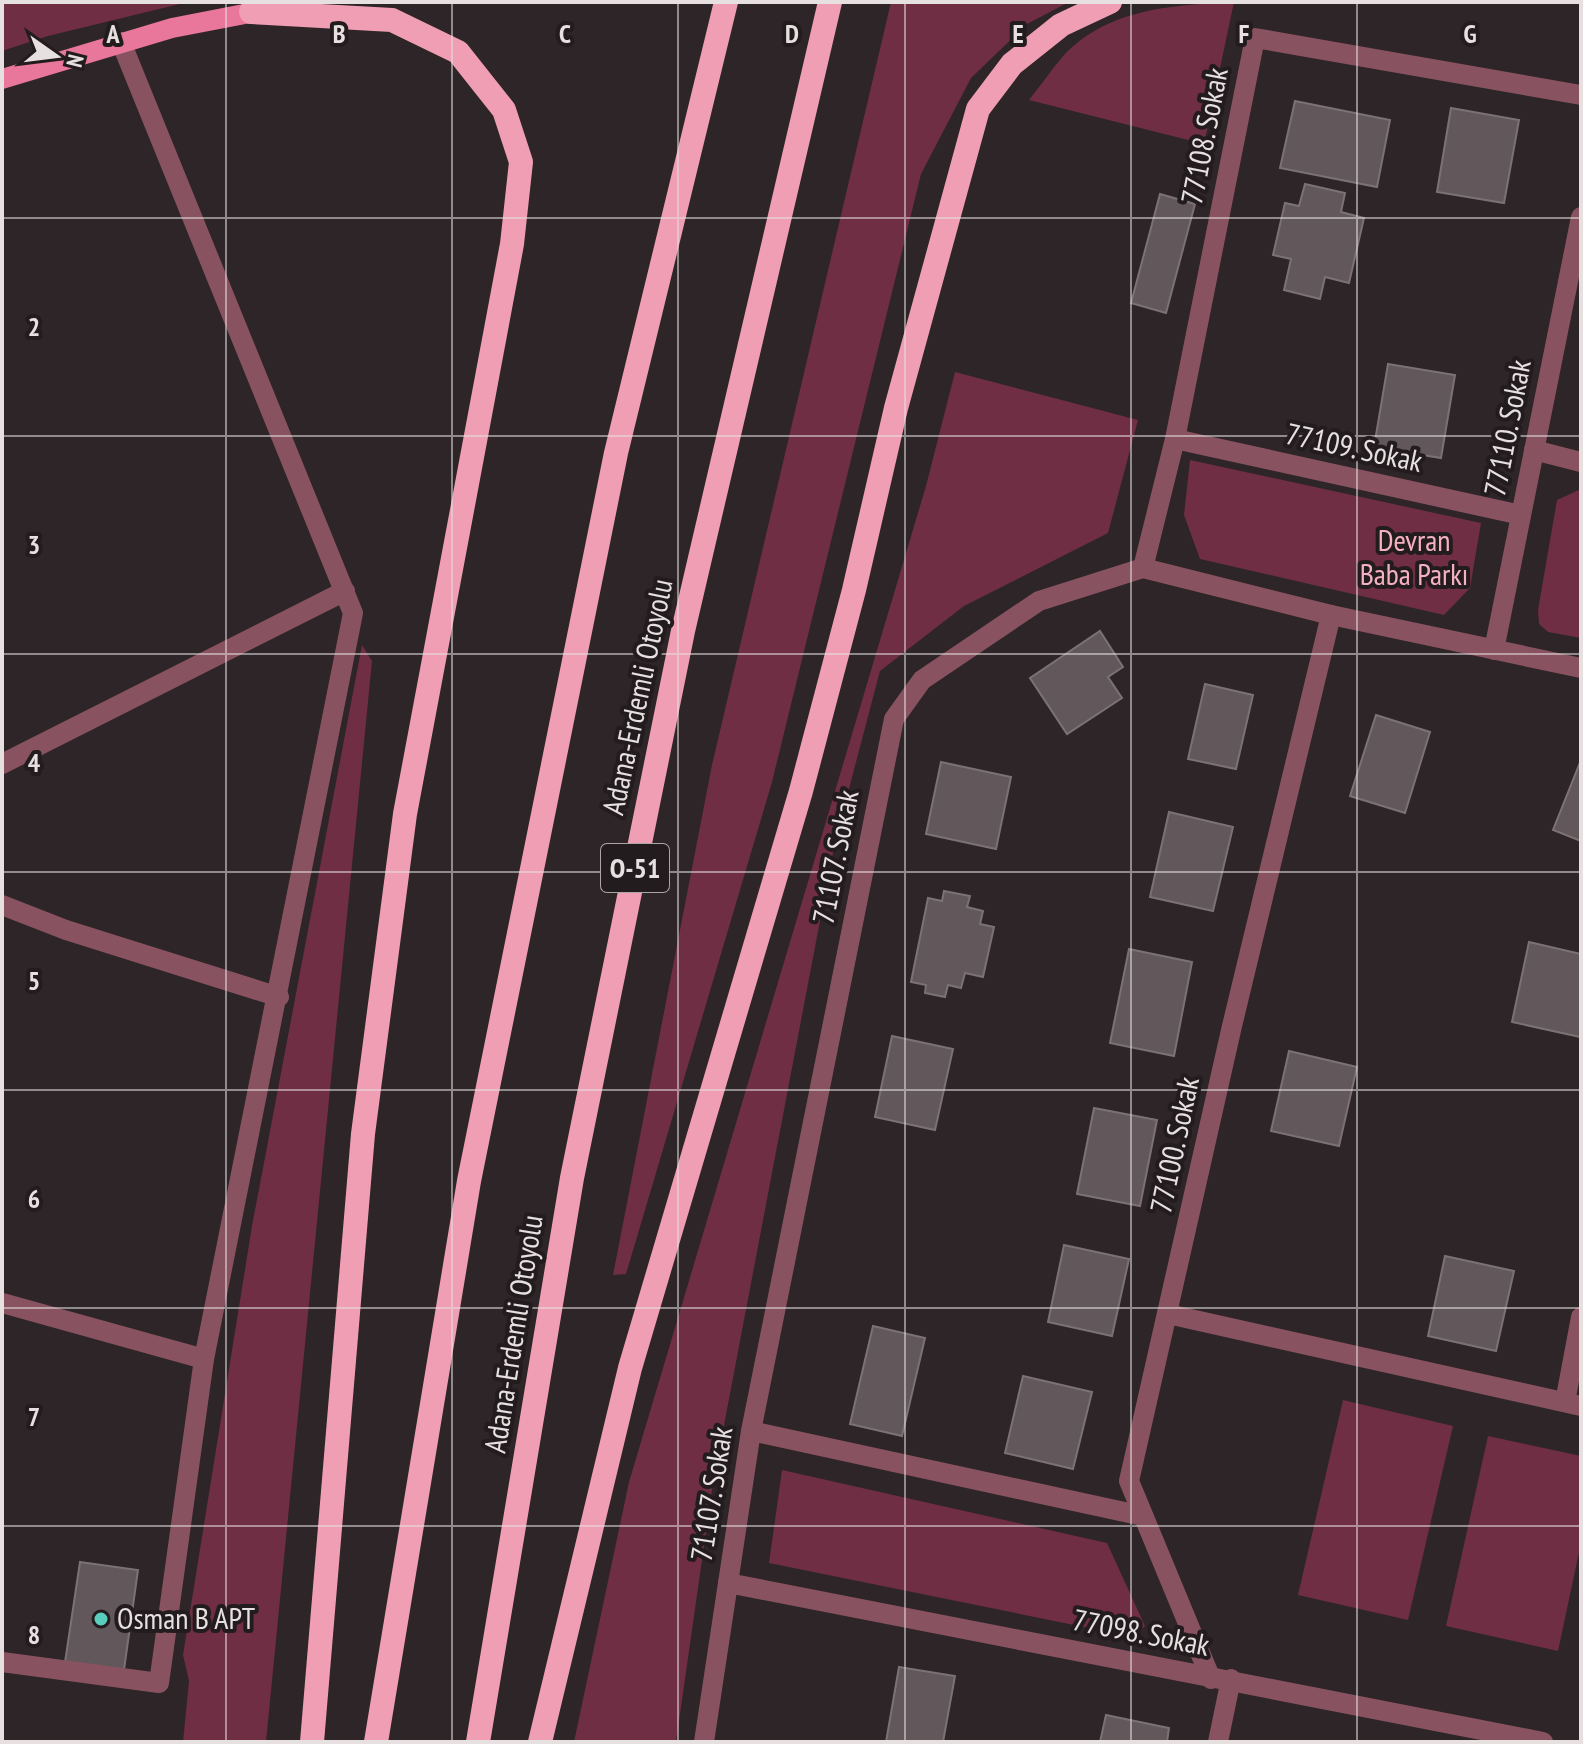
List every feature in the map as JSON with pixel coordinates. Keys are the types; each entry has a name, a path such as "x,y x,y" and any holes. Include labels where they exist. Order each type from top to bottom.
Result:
{"highway":[{"path":"376,1742 472,1165 616,453 726,2"},
{"name":"Adana-Erdemli Otoyolu","path":"478,1742 575,1162 683,631 830,2"},
{"path":"540,1742 630,1368 801,791 854,590 896,408 978,109 1012,64 1061,25 1110,2"},
{"path":"251,12 392,20 458,52 504,110 521,162 512,244 405,814 367,1103 312,1742"}],"main road":[{"path":"2,79 121,42 306,2"}],"street":[{"name":"77108. Sokak","path":"1143,568 1175,439 1255,38 1581,95"},
{"path":"2,1662 159,1683 204,1359 279,997 353,613 121,42"},
{"name":"77110. Sokak","path":"1494,650 1581,217"},
{"name":"77109. Sokak","path":"1175,439 1521,515"},
{"path":"1534,450 1581,462"},
{"path":"1143,568 1331,615 1581,668"},
{"name":"71107. Sokak","path":"704,1742 751,1431 894,719 922,680 1039,601 1143,568"},
{"path":"2,764 345,591"},
{"name":"77100. Sokak","path":"1221,1679 1129,1481 1232,1026 1331,615"},
{"path":"2,905 66,930 279,997"},
{"path":"2,1303 204,1359"},
{"path":"1168,1314 1573,1404 1581,1317"},
{"path":"751,1431 1143,1516"},
{"name":"77098. Sokak","path":"728,1583 1543,1742"},
{"path":"1218,1742 1221,1679"}],"green space":[{"path":"188,2 48,36 2,51 2,4"},
{"path":"891,2 1069,2 1027,24 971,78 921,174 772,782 626,1274 613,1275 712,765"},
{"path":"1234,2 1204,144 1029,100 1064,55 1101,27 1143,12"},
{"path":"955,372 1138,420 1108,533 964,606 880,671 835,842 713,1483 676,1742 574,1742 629,1482 926,486"},
{"name":"Devran Baba Parkı","path":"1190,460 1481,523 1470,588 1444,615 1200,559 1184,515"},
{"path":"1581,489 1581,638 1548,632 1539,624 1538,610 1557,500"},
{"path":"362,645 372,661 266,1742 183,1742 189,1681 183,1655 252,1226"},
{"path":"1343,1400 1453,1426 1408,1620 1298,1595"},
{"path":"1488,1436 1581,1456 1581,1543 1558,1651 1446,1626"},
{"path":"782,1470 1107,1543 1145,1626 1133,1637 769,1563"}],"building":[{"path":"1295,101 1390,120 1377,187 1280,168"},
{"path":"1451,108 1519,120 1504,203 1437,192"},
{"path":"1305,184 1345,193 1341,212 1364,218 1349,283 1325,277 1320,299 1284,290 1291,259 1273,255 1285,203 1299,206"},
{"path":"1160,194 1195,204 1166,313 1131,303"},
{"path":"1388,364 1455,375 1441,458 1374,447"},
{"path":"1100,631 1123,667 1108,677 1122,698 1067,734 1030,678"},
{"path":"1205,684 1253,695 1236,769 1188,759"},
{"path":"1376,715 1430,732 1405,813 1350,796"},
{"path":"1581,760 1581,841 1553,830"},
{"path":"941,762 1011,777 996,849 926,834"},
{"path":"1169,812 1233,827 1213,911 1150,897"},
{"path":"944,891 970,896 967,907 983,911 980,924 994,927 983,977 965,973 961,988 948,985 945,997 925,993 926,985 911,982 928,898 942,901"},
{"path":"1529,942 1581,954 1580,1037 1512,1022"},
{"path":"1129,949 1192,962 1174,1056 1110,1043"},
{"path":"892,1036 953,1049 935,1130 875,1117"},
{"path":"1289,1051 1357,1067 1339,1146 1271,1131"},
{"path":"1094,1108 1157,1120 1140,1206 1077,1194"},
{"path":"1064,1245 1129,1259 1112,1336 1048,1322"},
{"path":"1445,1256 1514,1271 1496,1351 1428,1336"},
{"path":"873,1326 925,1338 902,1436 850,1424"},
{"path":"1023,1376 1092,1392 1073,1469 1005,1453"},
{"name":"Osman B APT","path":"80,1562 138,1570 123,1677 64,1669"},
{"path":"899,1667 955,1676 943,1742 886,1742"},
{"path":"1106,1715 1169,1728 1167,1742 1100,1742"}],"place":[{"name":"Osman B APT","path":"101,1619"}]}
